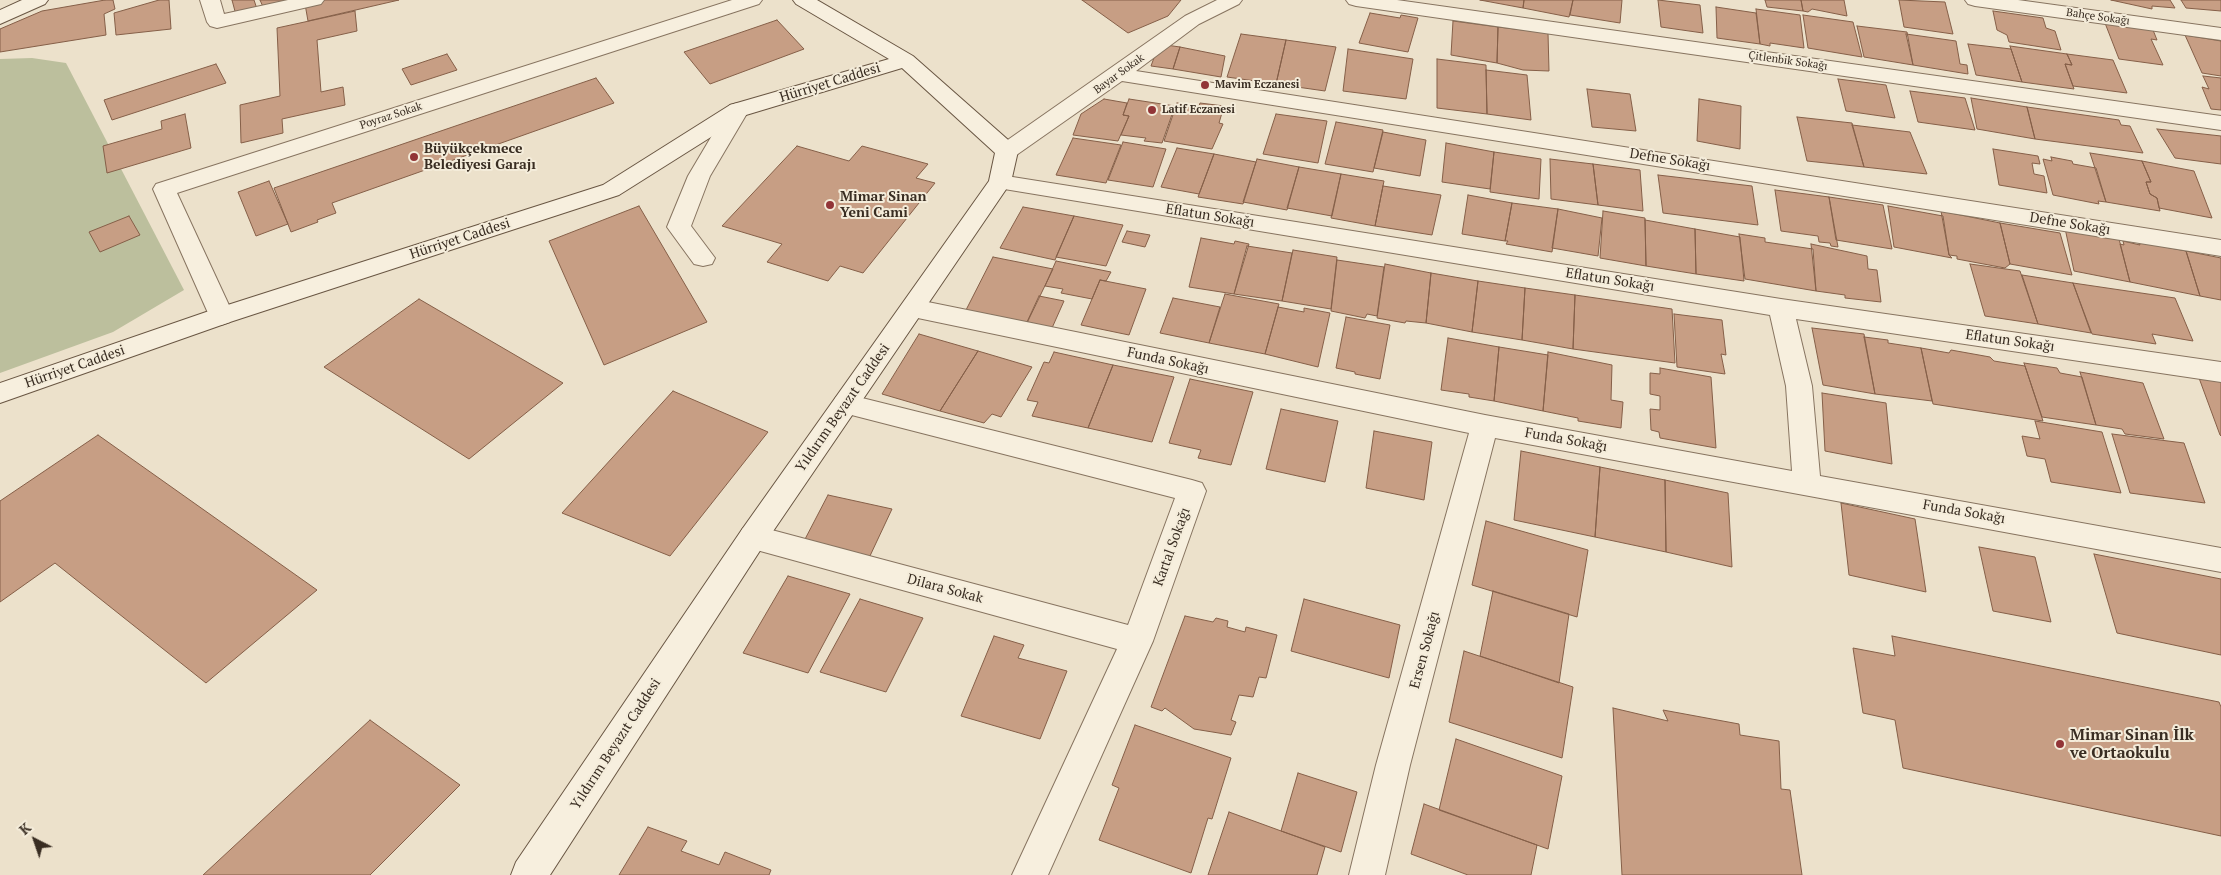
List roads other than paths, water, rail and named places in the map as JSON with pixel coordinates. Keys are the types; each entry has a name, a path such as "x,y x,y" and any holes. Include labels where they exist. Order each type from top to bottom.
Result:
{"street":[{"path":"0,18 38,0"},
{"path":"210,0 217,22 314,0"},
{"name":"Poyraz Sokak","path":"221,316 164,189 752,0"},
{"path":"802,0 906,60 1007,151"},
{"name":"Bayar Sokak","path":"1007,151 1192,20 1232,0"},
{"name":"Çitlenbik Sokağı","path":"1356,0 2221,123"},
{"name":"Bahçe Sokağı","path":"1975,0 2221,34"},
{"name":"Hürriyet Caddesi","path":"0,392 221,316 611,190 738,110 906,60"},
{"name":"Defne Sokağı","path":"1118,74 2221,248"},
{"path":"703,258 679,227 699,176 738,110"},
{"name":"Yıldırım Beyazıt Caddesi","path":"528,875 752,537 1000,182 1007,151"},
{"name":"Eflatun Sokağı","path":"1000,182 1781,308 2221,372"},
{"name":"Funda Sokağı","path":"912,308 1486,426 2221,560"},
{"path":"1781,308 1799,386 1807,484"},
{"name":"Kartal Sokağı","path":"846,404 1192,491 1137,641 1030,875"},
{"name":"Ersen Sokağı","path":"1367,875 1393,765 1486,426"},
{"name":"Dilara Sokak","path":"752,537 1137,641"}],"place":[{"name":"Mavim Eczanesi","path":"1205,85"},
{"name":"Latif Eczanesi","path":"1152,110"},
{"name":"Büyükçekmece Belediyesi Garajı","path":"414,157"},
{"name":"Mimar Sinan Yeni Cami","path":"830,205"},
{"name":"Mimar Sinan İlk ve Ortaokulu","path":"2060,744"}]}
